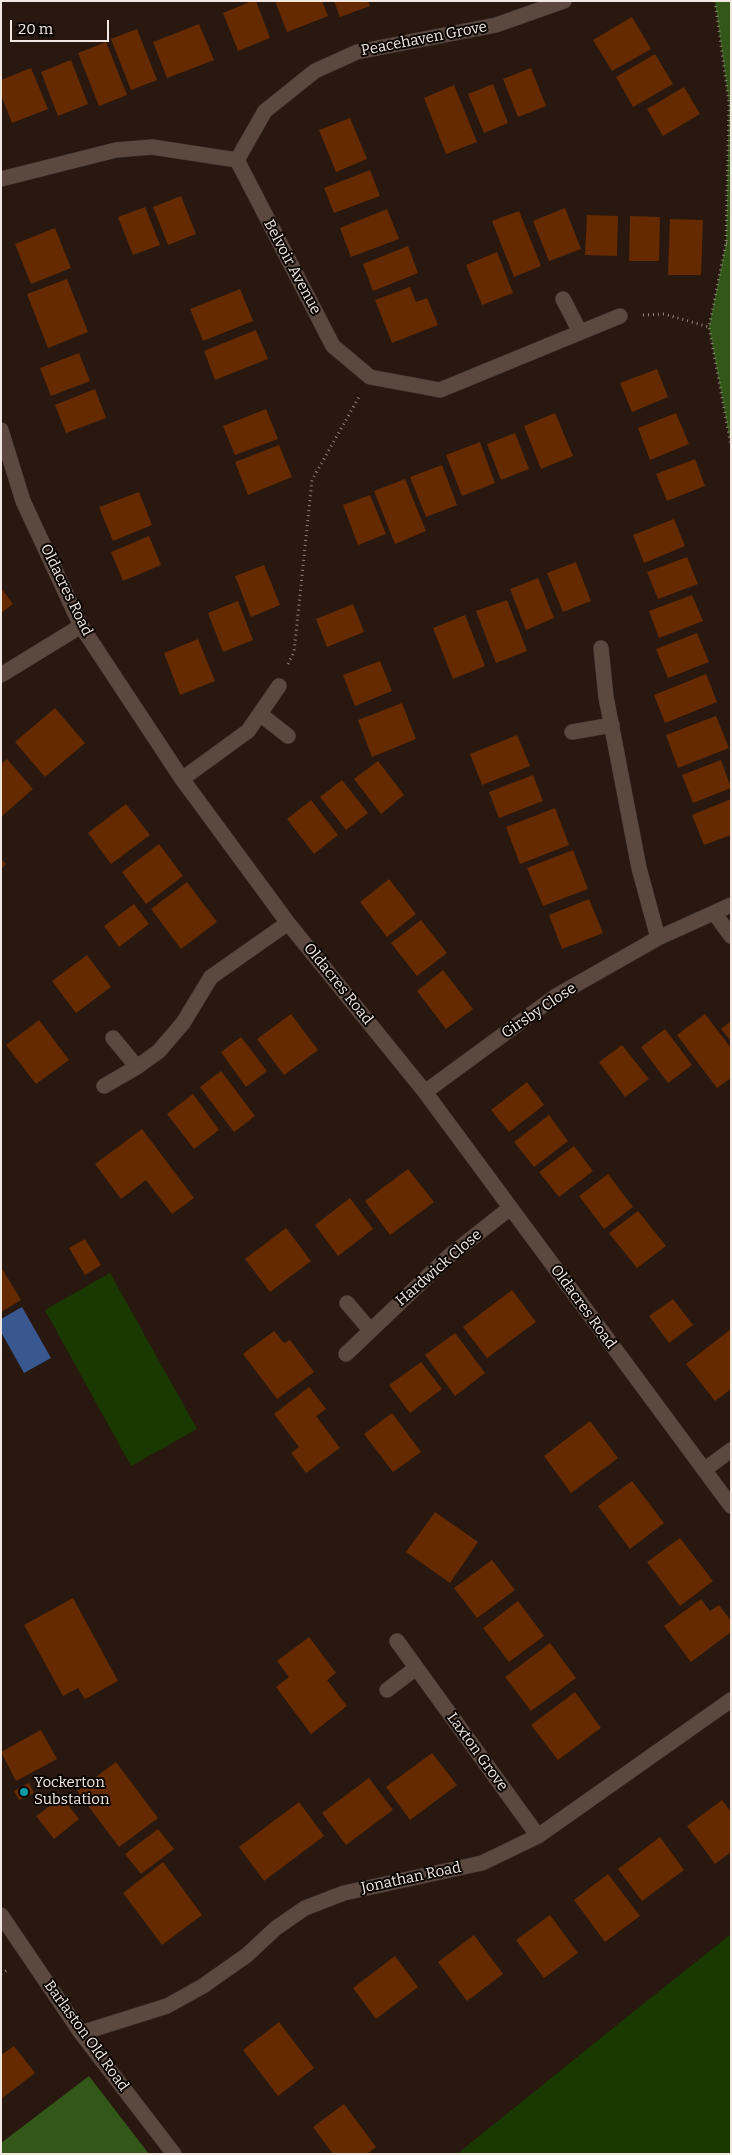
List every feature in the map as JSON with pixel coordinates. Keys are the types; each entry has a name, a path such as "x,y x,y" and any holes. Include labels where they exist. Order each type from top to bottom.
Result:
{"street":[{"name":"Peacehaven Grove","path":"237,160 266,111 315,71 357,52 496,25 564,1"},
{"path":"1,179 116,150 152,147 237,160"},
{"name":"Belvoir Avenue","path":"237,160 333,346 370,377 440,390 620,316"},
{"path":"563,299 580,332"},
{"name":"Oldacres Road","path":"1,430 23,501 81,626 182,779 288,923 425,1092 731,1506"},
{"path":"1,675 81,626"},
{"path":"601,648 612,726 639,868 658,938"},
{"path":"182,779 248,731 279,686"},
{"path":"260,714 288,736"},
{"path":"572,732 612,726"},
{"name":"Girsby Close","path":"425,1092 556,996 658,938 731,905"},
{"path":"714,914 731,936"},
{"path":"104,1086 137,1067 159,1051 183,1023 210,977 288,923"},
{"path":"113,1038 137,1067"},
{"name":"Hardwick Close","path":"346,1354 448,1257 510,1208"},
{"path":"347,1303 370,1330"},
{"path":"704,1470 731,1450"},
{"name":"Laxton Grove","path":"397,1641 538,1836"},
{"path":"387,1690 416,1668"},
{"name":"Jonathan Road","path":"81,2033 167,2006 202,1986 248,1955 276,1928 305,1908 344,1893 482,1863 538,1836 731,1700"},
{"name":"Barlaston Old Road","path":"1,1915 81,2033 174,2154"}],"path":[{"path":"715,1 729,102 726,243 709,327 731,446"},
{"path":"726,243 731,246"},
{"path":"620,316 664,314 709,327"},
{"path":"279,686 294,652 312,480 370,377"}],"green space":[{"path":"715,1 731,1 731,446 709,327 726,243 729,103"},
{"path":"110,1273 197,1429 131,1466 45,1310"},
{"path":"731,1934 731,2154 457,2154 633,2012"},
{"path":"89,2076 149,2154 1,2154 1,2143"}],"water":[{"path":"22,1307 51,1358 24,1373 1,1332 1,1319"}],"building":[{"path":"256,1 270,38 238,51 223,13"},
{"path":"275,1 322,1 328,16 287,32"},
{"path":"334,1 368,1 370,6 340,17"},
{"path":"632,17 651,49 612,71 593,40"},
{"path":"199,24 214,60 167,78 153,42"},
{"path":"137,29 157,80 131,90 111,39"},
{"path":"106,42 127,95 99,106 78,53"},
{"path":"655,54 673,84 633,107 616,77"},
{"path":"71,60 88,104 58,116 41,72"},
{"path":"31,68 48,109 12,123 1,95 1,80"},
{"path":"531,68 546,106 518,117 503,79"},
{"path":"493,84 508,123 484,133 468,94"},
{"path":"454,85 477,142 446,154 424,98"},
{"path":"684,87 700,114 663,136 647,109"},
{"path":"350,118 367,159 336,172 319,130"},
{"path":"370,170 380,196 334,213 324,188"},
{"path":"181,196 196,234 168,245 153,207"},
{"path":"145,207 160,245 133,255 118,217"},
{"path":"565,208 581,249 549,261 533,221"},
{"path":"387,209 399,239 351,257 340,228"},
{"path":"519,211 541,266 514,277 492,221"},
{"path":"587,215 618,216 617,256 585,255"},
{"path":"630,216 660,217 659,261 629,261"},
{"path":"670,219 703,220 701,275 668,275"},
{"path":"55,228 71,268 31,284 15,244"},
{"path":"408,246 418,273 373,291 363,264"},
{"path":"497,252 513,293 482,305 466,265"},
{"path":"67,279 88,332 48,348 27,294"},
{"path":"410,287 416,302 427,298 438,325 392,343 375,300"},
{"path":"240,289 253,321 203,341 190,309"},
{"path":"256,330 268,359 215,380 204,351"},
{"path":"79,353 90,381 51,396 40,368"},
{"path":"657,369 668,397 632,412 620,383"},
{"path":"95,389 106,418 66,433 55,405"},
{"path":"266,409 278,439 235,455 223,426"},
{"path":"555,413 573,456 541,469 524,426"},
{"path":"676,413 689,444 650,460 638,428"},
{"path":"515,433 529,469 501,480 487,444"},
{"path":"480,442 495,483 462,496 446,455"},
{"path":"279,445 292,477 248,495 235,462"},
{"path":"695,459 705,486 667,501 656,474"},
{"path":"442,465 457,505 426,517 410,477"},
{"path":"405,479 426,531 395,544 374,491"},
{"path":"139,492 152,525 113,541 99,507"},
{"path":"370,495 386,534 358,545 343,505"},
{"path":"674,519 685,546 644,563 633,535"},
{"path":"149,536 161,565 123,581 111,552"},
{"path":"687,557 698,584 658,599 647,572"},
{"path":"576,562 591,601 563,612 547,573"},
{"path":"264,565 280,605 251,617 235,576"},
{"path":"538,578 554,618 526,630 510,589"},
{"path":"1,588 13,604 1,613"},
{"path":"692,595 703,621 659,638 649,611"},
{"path":"507,600 527,651 496,663 476,611"},
{"path":"238,601 253,640 223,652 208,613"},
{"path":"353,604 364,632 327,647 316,619"},
{"path":"465,615 485,666 453,679 433,628"},
{"path":"697,633 709,662 668,678 656,649"},
{"path":"198,639 215,681 180,695 164,653"},
{"path":"380,661 392,691 355,706 343,675"},
{"path":"706,674 717,702 665,723 654,695"},
{"path":"402,703 416,739 372,757 358,720"},
{"path":"55,708 85,743 45,777 15,742"},
{"path":"716,716 729,748 678,768 666,735"},
{"path":"517,735 530,766 482,785 470,754"},
{"path":"7,759 33,789 1,817 1,764"},
{"path":"721,760 731,788 693,803 682,775"},
{"path":"378,761 404,795 381,814 354,779"},
{"path":"533,775 543,801 499,818 489,792"},
{"path":"342,780 368,813 346,830 320,797"},
{"path":"731,799 731,835 704,845 692,815"},
{"path":"311,800 338,835 314,854 287,819"},
{"path":"126,804 150,835 111,864 88,833"},
{"path":"555,808 569,845 520,864 506,827"},
{"path":"159,844 183,876 146,904 122,872"},
{"path":"573,850 588,889 543,906 527,868"},
{"path":"1,859 6,864 1,869"},
{"path":"389,879 416,914 387,937 360,902"},
{"path":"187,882 217,922 181,949 151,909"},
{"path":"589,899 603,933 562,949 549,915"},
{"path":"134,904 149,924 119,947 104,926"},
{"path":"421,920 447,953 417,976 391,943"},
{"path":"87,955 111,987 76,1013 52,981"},
{"path":"443,970 473,1009 446,1029 417,991"},
{"path":"291,1014 318,1050 284,1075 257,1039"},
{"path":"705,1014 731,1048 731,1078 717,1088 677,1035"},
{"path":"39,1020 69,1060 36,1084 6,1045"},
{"path":"731,1021 731,1041 721,1029"},
{"path":"665,1029 692,1065 668,1083 641,1047"},
{"path":"241,1037 267,1071 246,1087 221,1052"},
{"path":"622,1045 649,1079 625,1097 599,1062"},
{"path":"221,1071 255,1116 234,1132 200,1087"},
{"path":"527,1082 544,1105 509,1132 491,1110"},
{"path":"193,1094 219,1130 194,1149 167,1114"},
{"path":"549,1115 568,1141 534,1167 514,1142"},
{"path":"142,1129 194,1198 172,1214 146,1180 121,1199 95,1164"},
{"path":"574,1146 593,1171 559,1197 539,1172"},
{"path":"408,1169 434,1202 390,1235 365,1201"},
{"path":"608,1174 633,1207 604,1229 579,1196"},
{"path":"350,1198 373,1229 338,1256 315,1225"},
{"path":"638,1211 666,1246 637,1268 609,1233"},
{"path":"286,1228 311,1261 270,1292 245,1259"},
{"path":"85,1239 101,1265 85,1275 69,1248"},
{"path":"1,1267 21,1300 1,1312"},
{"path":"512,1290 536,1322 487,1358 463,1327"},
{"path":"673,1299 693,1325 669,1343 649,1316"},
{"path":"731,1329 731,1389 715,1401 686,1364"},
{"path":"274,1331 284,1343 290,1340 314,1372 277,1399 243,1354"},
{"path":"455,1333 485,1373 455,1396 425,1355"},
{"path":"421,1362 442,1389 410,1413 389,1385"},
{"path":"309,1387 326,1409 316,1416 340,1448 306,1473 291,1453 299,1447 274,1414"},
{"path":"392,1413 421,1452 393,1472 364,1434"},
{"path":"590,1421 618,1458 571,1493 544,1456"},
{"path":"632,1481 664,1523 630,1549 598,1506"},
{"path":"435,1512 478,1542 450,1583 406,1552"},
{"path":"680,1538 713,1581 680,1606 647,1562"},
{"path":"492,1560 515,1590 477,1618 454,1588"},
{"path":"73,1598 118,1681 85,1699 78,1688 63,1696 24,1625"},
{"path":"701,1599 710,1611 719,1605 731,1621 731,1632 691,1662 664,1626"},
{"path":"518,1601 544,1636 509,1662 483,1628"},
{"path":"309,1637 336,1673 327,1680 347,1706 311,1734 276,1687 289,1677 277,1661"},
{"path":"550,1643 576,1678 531,1711 505,1677"},
{"path":"575,1692 601,1728 558,1760 531,1725"},
{"path":"41,1730 57,1759 16,1781 1,1752"},
{"path":"432,1753 457,1785 410,1820 386,1787"},
{"path":"116,1762 158,1818 119,1847 77,1791"},
{"path":"369,1778 393,1810 346,1845 322,1813"},
{"name":"Yockerton Substation","path":"29,1783 34,1793 19,1800 14,1791"},
{"path":"62,1797 79,1819 54,1839 36,1816"},
{"path":"722,1800 731,1812 731,1852 715,1864 687,1826"},
{"path":"299,1802 324,1836 264,1881 239,1847"},
{"path":"158,1829 174,1849 141,1874 125,1854"},
{"path":"660,1837 684,1870 642,1901 618,1869"},
{"path":"163,1862 202,1915 162,1945 123,1893"},
{"path":"608,1874 640,1916 605,1942 574,1900"},
{"path":"550,1915 578,1953 544,1978 516,1940"},
{"path":"474,1935 503,1974 467,2001 438,1962"},
{"path":"395,1956 418,1987 376,2019 353,1988"},
{"path":"279,2022 314,2068 278,2096 243,2050"},
{"path":"14,2046 35,2073 1,2099 1,2055"},
{"path":"344,2104 376,2147 367,2154 333,2154 313,2127"}],"place":[{"name":"Yockerton Substation","path":"24,1792"}]}
